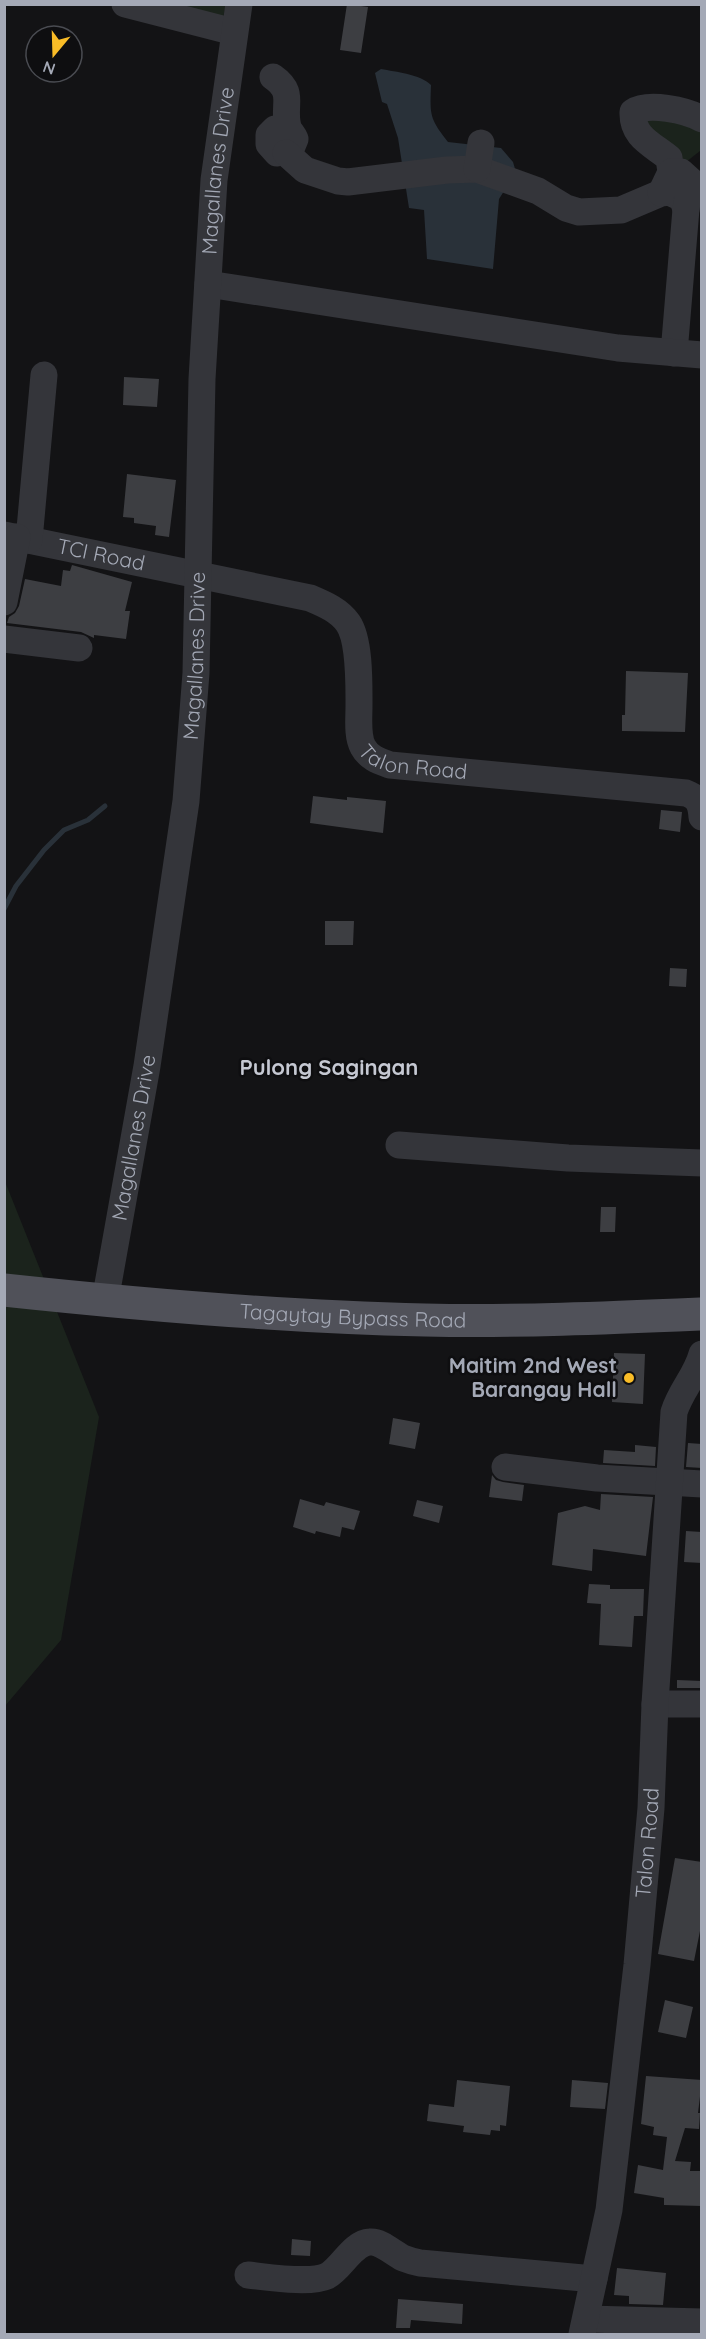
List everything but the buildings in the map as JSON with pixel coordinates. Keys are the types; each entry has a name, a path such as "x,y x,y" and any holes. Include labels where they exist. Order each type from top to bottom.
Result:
{"main road":[{"name":"Tagaytay Bypass Road","path":"4,1290 105,1301 325,1316 423,1320 562,1320 702,1314"}],"street":[{"path":"126,4 234,32"},
{"name":"Magallanes Drive","path":"105,1301 147,1066 186,801 196,673 196,574 202,379 214,180 239,4"},
{"path":"273,77 283,84 288,96 287,141 305,170 338,181 378,180 447,170 477,169 538,191 566,208 579,212 621,210 680,176"},
{"path":"674,352 686,209 682,198 676,194 680,176 669,158 642,139 634,128 633,112 640,107 651,105 702,119"},
{"path":"477,169 482,143"},
{"path":"208,284 618,348 702,355"},
{"path":"4,602 44,375"},
{"name":"TCI Road","path":"17,537 196,574"},
{"name":"Talon Road","path":"196,574 310,598 333,608 348,624 353,636 359,687 359,730 363,746 372,758 390,765 686,793 696,797 701,805 702,817"},
{"path":"4,639 80,648"},
{"path":"399,1145 568,1158 702,1163"},
{"name":"Talon Road","path":"584,2327 609,2210 637,1965 651,1808 655,1704 674,1412 680,1395 696,1372 702,1354"},
{"path":"505,1467 597,1478 702,1484"},
{"path":"655,1704 702,1704"},
{"path":"248,2276 313,2279 324,2277 334,2271 360,2245 370,2241 420,2264 594,2279"},
{"path":"584,2327 702,2322"}],"shaded area":[{"path":"154,5 226,5 222,22"},
{"path":"381,69 414,76 431,85 432,116 448,142 501,148 513,162 516,172 499,199 493,269 427,259 424,210 409,208 398,138 387,104 382,102 375,73"},
{"path":"650,112 701,130 700,151 686,162 641,122"},
{"path":"4,1179 99,1417 61,1640 5,1706"}],"waterway":[{"path":"4,909 16,886 44,850 64,830 88,820 105,806"}],"place":[{"name":"Maitim 2nd West Barangay Hall","path":"629,1378"}],"district":[{"name":"Pulong Sagingan","path":"329,1067"}]}
